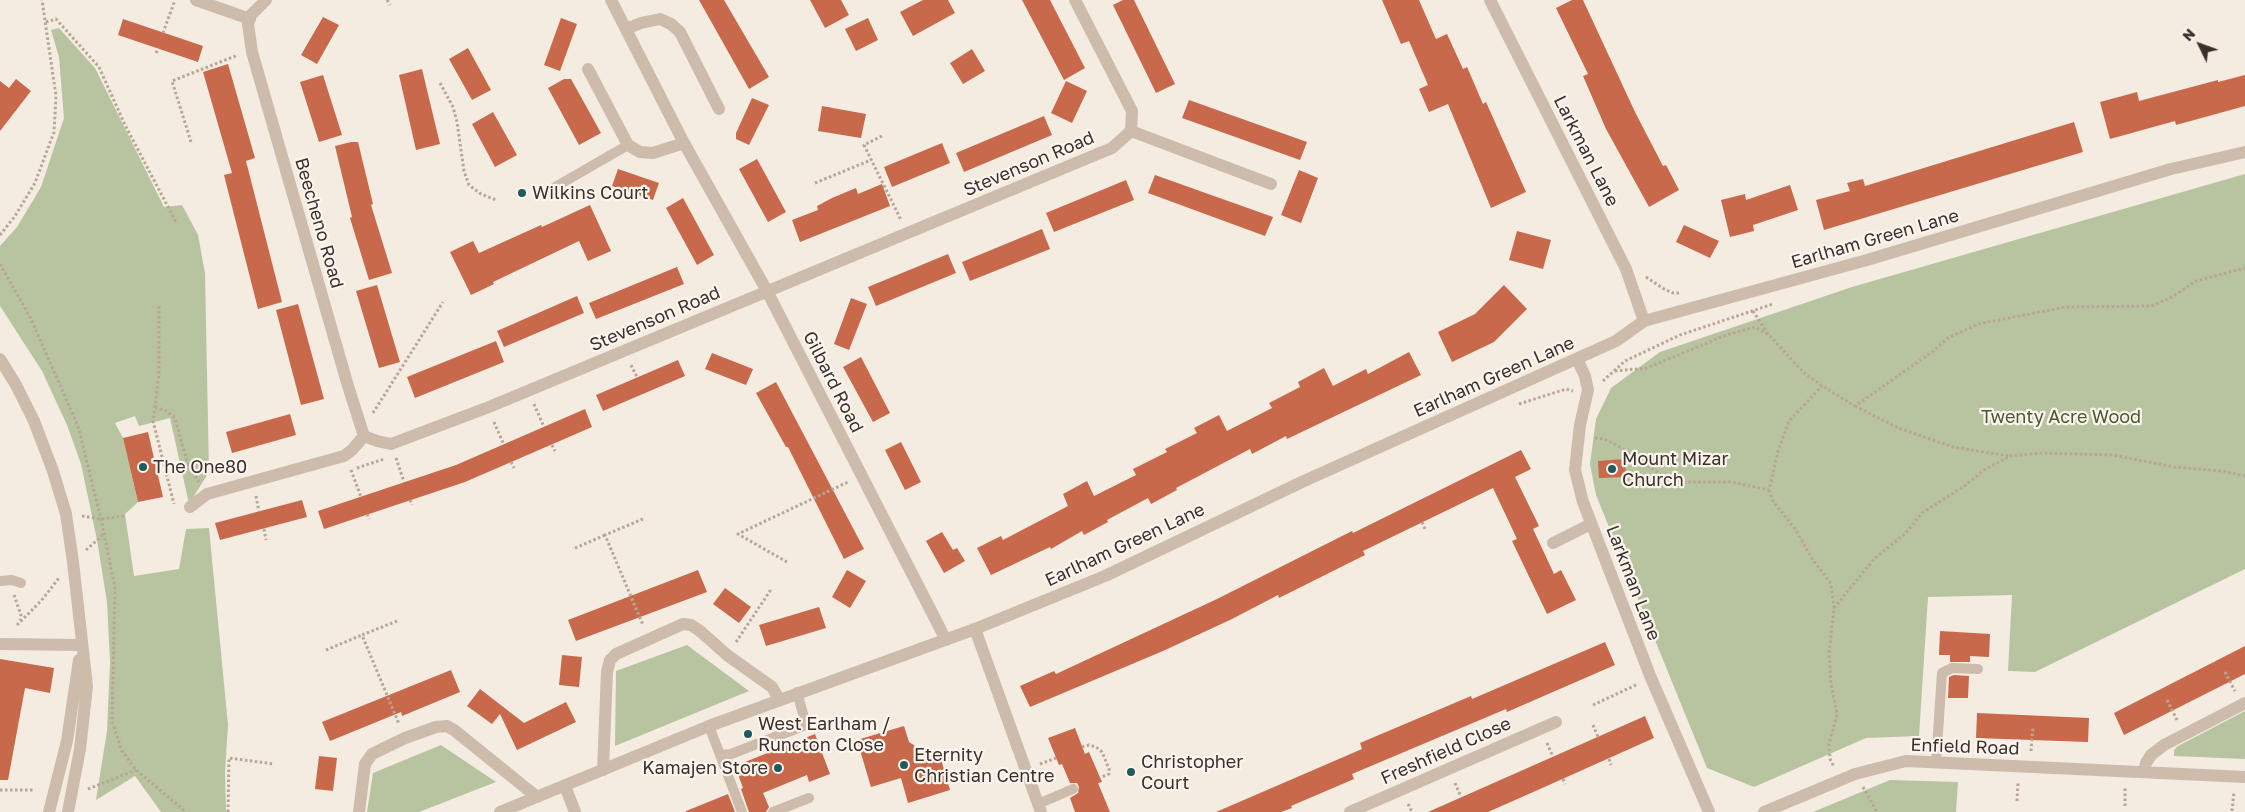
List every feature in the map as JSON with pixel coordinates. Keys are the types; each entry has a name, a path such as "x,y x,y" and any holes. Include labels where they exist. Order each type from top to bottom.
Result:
{"street":[{"path":"196,0 250,19 258,6 266,0"},
{"name":"Gilbard Road","path":"610,0 684,143 767,291 946,640"},
{"path":"1075,0 1132,111 1130,131 1271,184"},
{"name":"Larkman Lane","path":"1490,0 1626,269 1644,321"},
{"name":"Beecheno Road","path":"250,19 249,34 257,72 364,436"},
{"path":"626,29 641,23 660,19 672,24 680,32 719,109"},
{"path":"588,69 628,145 640,152 653,153 684,143"},
{"name":"Stevenson Road","path":"364,436 391,444 497,404 1112,148 1130,131"},
{"name":"Earlham Green Lane","path":"500,812 709,726 797,692 946,640 1105,576 1304,481 1616,341 1644,321 1867,260 2172,169 2245,152"},
{"path":"0,359 16,385 34,421 53,471 66,514 86,694 80,749 68,812"},
{"name":"Larkman Lane","path":"1577,359 1586,376 1588,390 1579,436 1575,470 1583,502 1651,678 1709,812"},
{"path":"190,507 207,494 344,456 364,436"},
{"path":"1553,543 1591,524"},
{"path":"603,770 607,672 610,660 616,654 683,624 691,625 772,687 779,699"},
{"path":"975,629 1040,808"},
{"path":"5,644 81,645"},
{"path":"49,812 67,741 81,645"},
{"path":"2144,772 2146,763 2151,755 2164,745 2244,704"},
{"name":"Freshfield Close","path":"1350,812 1556,722"},
{"path":"359,812 365,764 372,754 405,738 436,727 447,726 536,797"},
{"name":"Enfield Road","path":"1764,812 1855,774 1906,761 2245,777"},
{"path":"565,786 575,812"}],"lane":[{"path":"550,190 628,145"},
{"path":"0,581 16,581"},
{"path":"1936,762 1942,673 1952,668 1978,669"},
{"path":"720,755 730,754 806,724 797,692"},
{"path":"709,726 742,812"},
{"path":"1040,808 1073,789"},
{"path":"773,812 809,798"}],"path":[{"path":"0,235 15,216 35,183 54,132 56,96 42,0"},
{"path":"163,33 175,0"},
{"path":"387,0 390,5"},
{"path":"46,22 56,19 99,67 126,125 177,224"},
{"path":"190,142 172,81 239,55"},
{"path":"440,83 453,107 464,170 469,185 481,194 496,200"},
{"path":"882,136 864,145 908,234"},
{"path":"816,183 871,160"},
{"path":"0,264 31,319 78,426 101,519 115,588 112,721 122,751 136,770 186,812"},
{"path":"1855,406 1917,363 1948,338 1978,324 2066,307 2151,306 2172,297 2196,281 2245,268"},
{"path":"1655,283 1673,293 1686,293"},
{"path":"376,409 443,302"},
{"path":"1514,406 1566,389 1578,393 1588,390 1600,383 1625,361 1680,335 1781,302"},
{"path":"159,306 160,344 153,421 174,504"},
{"path":"1753,311 1768,334 1790,358 1822,386 1855,406 1896,427 1954,447 2010,456 2041,453 2113,455 2174,467 2222,471 2245,476"},
{"path":"1614,371 1647,368 1726,335 1755,328 1768,334"},
{"path":"630,362 637,378"},
{"path":"1822,386 1789,421 1778,451 1769,490 1773,501 1795,529 1813,560 1831,584 1834,608 1829,652 1831,684 1837,714 1830,759 1839,780"},
{"path":"534,404 544,427"},
{"path":"155,408 166,411 175,418 188,465 209,494 207,494"},
{"path":"494,421 504,445"},
{"path":"1579,436 1604,439 1663,476 1682,482 1731,482 1769,490"},
{"path":"552,445 555,451"},
{"path":"396,456 404,482"},
{"path":"1834,608 1875,558 1906,533 1922,513 1963,487 1984,470 2010,456"},
{"path":"511,462 514,468"},
{"path":"350,470 361,497"},
{"path":"787,562 738,534 849,482"},
{"path":"255,493 259,512"},
{"path":"410,500 412,505"},
{"path":"367,514 369,519"},
{"path":"101,519 125,516"},
{"path":"575,548 643,519"},
{"path":"1422,522 1425,529"},
{"path":"264,529 266,540"},
{"path":"605,535 649,640"},
{"path":"5,644 10,630 18,625 21,615 15,599 16,581"},
{"path":"728,655 772,588"},
{"path":"326,650 397,621"},
{"path":"362,635 405,738"},
{"path":"2225,672 2244,704"},
{"path":"1593,705 1651,678"},
{"path":"2167,700 2184,734"},
{"path":"1593,726 1598,737"},
{"path":"2030,767 2033,727"},
{"path":"1082,747 1089,745 1096,747 1102,752 1109,769 1109,774 1100,778"},
{"path":"228,812 229,758 274,764"},
{"path":"1609,759 1611,765"},
{"path":"85,790 97,787 136,770"},
{"path":"1855,774 1877,812"},
{"path":"1563,779 1565,784"},
{"path":"0,790 34,790"}],"green space":[{"path":"59,28 95,68 164,207 182,205 198,235 205,273 209,472 189,504 170,418 139,426 135,416 115,423 123,438 138,502 125,514 134,576 179,569 186,529 209,528 228,725 225,772 226,812 161,812 135,776 96,800 107,731 110,662 107,602 97,540 81,464 67,425 42,371 0,306 0,246 17,227 41,187 64,118 59,57 51,30"},
{"name":"Twenty Acre Wood","path":"2245,174 2245,569 2035,672 2008,671 2012,595 1928,597 1919,736 1866,738 1754,787 1707,768 1596,495 1590,464 1596,419 1611,388 1660,352 1852,287"},
{"path":"687,645 749,691 615,746 616,671"},
{"path":"2245,711 2245,759 2174,756 2174,750 2178,746"},
{"path":"441,745 496,782 419,812 367,812 373,773"},
{"path":"1890,780 1958,782 1956,812 1813,812"}],"building":[{"path":"699,0 724,0 769,77 749,89"},
{"path":"810,0 841,0 849,15 825,28"},
{"path":"923,0 948,0 955,13 913,36 900,12"},
{"path":"1022,0 1050,0 1085,68 1064,80"},
{"path":"1123,0 1134,0 1175,84 1156,93 1113,5"},
{"path":"1382,0 1419,0 1436,39 1447,34 1463,69 1467,67 1483,104 1486,102 1526,192 1491,208 1448,104 1429,112 1419,89 1428,85 1409,41 1401,44"},
{"path":"1572,0 1583,0 1635,112 1663,166 1666,165 1679,190 1649,207 1606,129 1583,76 1588,74 1556,8"},
{"path":"323,17 339,25 317,64 301,55"},
{"path":"561,18 577,24 560,71 544,65"},
{"path":"868,18 878,40 856,51 845,29"},
{"path":"123,19 203,46 198,62 118,35"},
{"path":"468,48 491,90 472,100 449,59"},
{"path":"972,49 985,71 963,84 950,63"},
{"path":"228,64 255,158 246,161 282,302 258,309 224,175 232,173 203,72"},
{"path":"422,69 440,144 416,150 399,75"},
{"path":"323,75 342,135 319,142 300,82"},
{"path":"2245,75 2245,106 2176,125 2175,121 2110,139 2100,102 2137,92 2139,101 2218,80 2218,82"},
{"path":"16,79 31,91 0,131 0,81 9,88"},
{"path":"564,79 571,79 601,133 579,145 548,88"},
{"path":"1066,81 1087,91 1072,123 1051,113"},
{"path":"752,98 769,105 749,145 736,139 736,133"},
{"path":"1189,100 1307,142 1300,160 1182,118"},
{"path":"822,106 866,114 861,138 818,131"},
{"path":"493,112 517,155 495,167 472,124"},
{"path":"1044,116 1052,135 964,172 956,153"},
{"path":"2074,122 2083,152 1824,230 1816,200 1850,191 1847,183 1863,179 1865,186"},
{"path":"358,142 373,204 371,205 392,273 369,280 350,218 352,217 335,146"},
{"path":"942,143 950,163 892,187 884,167"},
{"path":"757,159 786,212 768,222 739,169"},
{"path":"618,169 659,183 653,200 612,186"},
{"path":"1299,170 1318,178 1301,223 1281,215"},
{"path":"1155,175 1273,217 1265,236 1148,193"},
{"path":"1126,180 1134,200 1054,232 1046,213"},
{"path":"882,184 890,206 800,242 792,220 818,210 817,206 856,188 858,194"},
{"path":"1790,185 1798,210 1753,225 1754,231 1730,237 1721,200 1745,194 1746,200"},
{"path":"683,198 714,255 697,265 666,208"},
{"path":"590,205 611,251 588,261 579,241 493,282 494,284 471,295 450,252 473,241 479,253"},
{"path":"1684,225 1719,241 1710,258 1676,242"},
{"path":"1042,229 1050,249 970,281 962,262"},
{"path":"1517,231 1551,240 1543,269 1509,260"},
{"path":"948,254 956,273 876,306 868,287"},
{"path":"677,267 684,284 596,319 589,303"},
{"path":"377,285 400,362 379,368 356,291"},
{"path":"1504,285 1527,309 1494,342 1452,362 1438,332 1475,314"},
{"path":"577,296 584,313 504,347 497,331"},
{"path":"851,298 867,304 849,350 834,344"},
{"path":"298,304 324,399 301,405 276,310"},
{"path":"496,341 504,362 415,398 407,377"},
{"path":"1409,352 1421,375 1287,439 1286,436 1252,454 1250,449 1176,488 1177,490 1151,504 1148,498 1084,535 1082,531 1051,549 1050,547 991,575 977,548 1001,536 1003,540 1068,506 1063,494 1087,481 1094,496 1136,475 1133,469 1167,452 1165,449 1197,433 1194,428 1219,415 1227,431 1272,408 1269,403 1300,387 1298,382 1324,368 1333,386 1366,369 1368,374"},
{"path":"712,353 753,369 746,385 705,369"},
{"path":"861,357 890,413 873,422 843,367"},
{"path":"678,360 685,376 603,411 596,395"},
{"path":"776,382 864,549 844,559 788,447 786,447 756,393"},
{"path":"585,409 592,427 465,482 324,529 318,511 456,465"},
{"path":"290,414 296,435 232,453 226,432"},
{"name":"The One80","path":"148,432 163,497 138,502 123,438"},
{"path":"901,442 921,482 905,490 885,450"},
{"path":"1521,450 1531,469 1515,477 1539,526 1533,529 1554,574 1561,570 1576,600 1547,614 1512,541 1517,539 1493,488 1363,551 1365,555 1279,598 1278,595 1163,651 1030,707 1020,686 1054,671 1056,674 1217,599 1352,531 1353,533"},
{"name":"Mount Mizar Church","path":"1625,459 1626,477 1599,478 1598,461"},
{"path":"302,500 307,517 220,540 215,523"},
{"path":"942,532 953,550 957,548 965,561 944,573 926,541"},
{"path":"698,570 707,592 576,641 568,620"},
{"path":"847,570 866,581 850,608 832,597"},
{"path":"725,588 751,607 739,623 713,604"},
{"path":"819,607 826,628 766,646 759,625"},
{"path":"1940,631 1990,634 1989,657 1970,656 1970,662 1950,662 1950,655 1939,655"},
{"path":"1605,642 1615,665 1507,712 1506,709 1352,774 1354,779 1291,806 1292,808 1281,812 1216,812 1362,749 1360,743 1471,696 1472,699"},
{"path":"2245,646 2245,674 2124,735 2114,713"},
{"path":"562,655 582,657 579,687 559,685"},
{"path":"0,659 54,668 50,693 25,688 8,780 0,780"},
{"path":"451,670 460,692 402,716 401,712 330,741 322,722"},
{"path":"1954,675 1969,676 1968,698 1948,698 1949,677"},
{"path":"480,689 524,723 566,702 576,722 517,750 500,714 492,724 467,706"},
{"path":"1977,713 2089,718 2088,742 1976,738"},
{"path":"1645,716 1654,738 1540,789 1488,812 1428,812"},
{"name":"Eternity Christian Centre","path":"904,726 909,742 926,753 938,749 950,790 908,803 901,778 871,787 857,740"},
{"path":"1075,728 1085,754 1089,752 1102,782 1098,783 1110,812 1075,812 1070,798 1078,793 1079,787 1077,783 1070,783 1062,764 1059,765 1048,738"},
{"path":"815,734 830,774 809,782 807,775 763,793 769,807 766,812 749,812 735,766"},
{"path":"319,756 337,758 333,791 315,789"},
{"path":"728,794 735,812 686,812 686,811"}],"place":[{"name":"Wilkins Court","path":"522,193"},
{"name":"The One80","path":"143,467"},
{"name":"Mount Mizar Church","path":"1612,469"},
{"name":"West Earlham / Runcton Close","path":"748,734"},
{"name":"Eternity Christian Centre","path":"904,765"},
{"name":"Kamajen Store","path":"778,768"},
{"name":"Christopher Court","path":"1131,772"}]}
